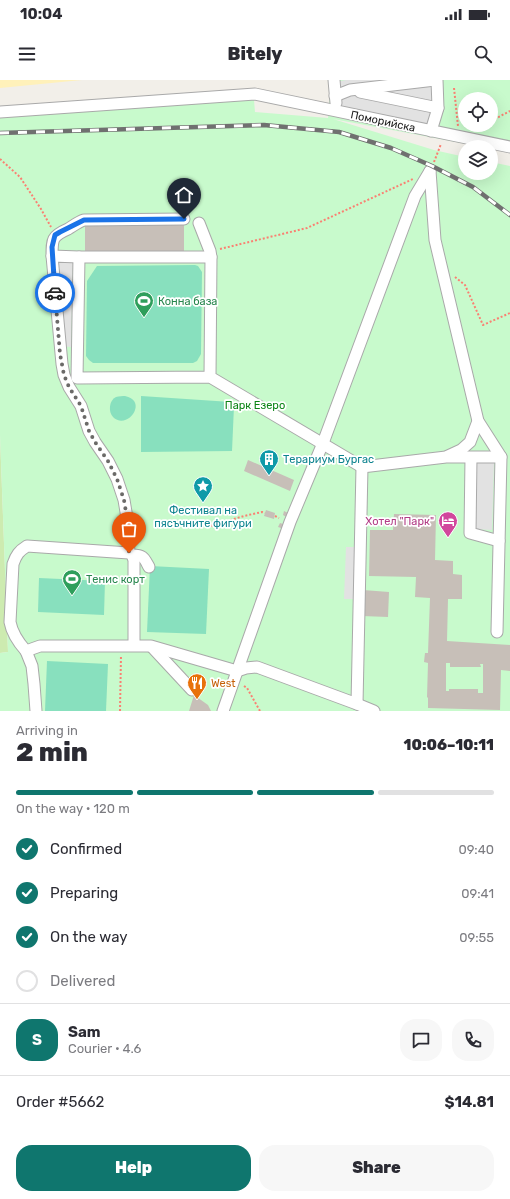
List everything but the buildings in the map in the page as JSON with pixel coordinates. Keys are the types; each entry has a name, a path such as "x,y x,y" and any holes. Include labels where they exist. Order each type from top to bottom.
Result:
{"street":[{"path":"334,80 336,111"},
{"path":"335,96 350,90 436,80 438,108 431,131"},
{"path":"350,90 438,108"},
{"name":"Поморийска","path":"0,112 255,94 510,147"},
{"path":"430,171 435,240 478,421 501,457 497,632"},
{"path":"223,711 290,522 323,444 415,196 430,171"},
{"path":"134,646 134,560 131,554 124,500 117,479 108,461 89,431 81,406 69,387 64,375 60,348 52,247 55,235 84,220 184,219"},
{"path":"199,223 211,254 210,377"},
{"path":"52,256 79,257 211,254"},
{"path":"79,257 82,356 77,378 210,377 362,467 446,458 501,457"},
{"path":"60,348 70,353 82,356"},
{"path":"446,458 461,450 470,442 478,421"},
{"path":"471,458 470,533 499,541"},
{"path":"357,704 362,467"},
{"path":"36,711 32,666 26,651 12,630 10,622 13,564 16,555 27,546 131,554 140,555 143,557 149,567"},
{"path":"26,651 40,646 151,646 236,675"},
{"path":"151,646 192,690"},
{"path":"236,675 246,668 257,667 374,711"}],"path":[{"path":"454,88 458,137"},
{"path":"498,117 510,111"},
{"path":"211,254 307,228 430,171 445,134"},
{"path":"0,159 20,177 42,209 55,235"},
{"path":"442,270 453,275 465,285 483,324 510,313"},
{"path":"208,527 244,516 262,512 265,513"},
{"path":"120,711 121,646"},
{"path":"236,675 248,688 260,711"}],"green space":[{"name":"Парк Езеро","path":"331,80 510,80 510,152 498,149 498,140 458,140 458,142 333,119 434,150 458,155 458,180 498,180 498,163 510,166 510,711 0,711 0,653 8,652 0,435 0,118 252,98 254,100 255,112 328,118"},
{"name":"Конна база","path":"97,266 198,266 202,272 201,354 197,361 193,363 93,363 89,360 86,356 87,281"},
{"path":"125,396 132,399 135,403 135,409 129,418 119,420 111,415 111,403 116,397"},
{"path":"141,396 231,402 234,406 232,451 141,452"},
{"path":"0,435 8,652 0,653"},
{"path":"150,566 209,569 206,634 147,632"},
{"name":"Тенис корт","path":"39,578 105,581 104,615 38,612"},
{"path":"47,661 108,664 106,711 45,711"}],"sand":[{"path":"0,80 82,80 0,88"}],"shaded area":[{"path":"346,80 439,80 433,130 337,111 335,82"},
{"path":"53,261 73,262 71,347 59,346"},
{"path":"472,462 494,463 492,530 470,529"},
{"path":"346,547 355,547 354,599 344,599"}],"railway":[{"path":"0,133 264,125 339,132 391,148 432,166 473,187 510,215"}],"way so far":[{"path":"55,293 60,354 64,375 69,387 81,406 89,431 108,461 117,479 124,500 127,518 129,553"}],"place":[{"name":"Конна база","path":"144,318"},
{"name":"Терариум Бургас","path":"269,476"},
{"name":"Фестивал на пясъчните фигури","path":"203,503"},
{"name":"Хотел \"Парк\"","path":"448,538"},
{"name":"Тенис корт","path":"72,596"},
{"name":"West","path":"197,700"}],"route":[{"path":"55,293 52,247 55,235 60,232 84,220 184,219"}]}
